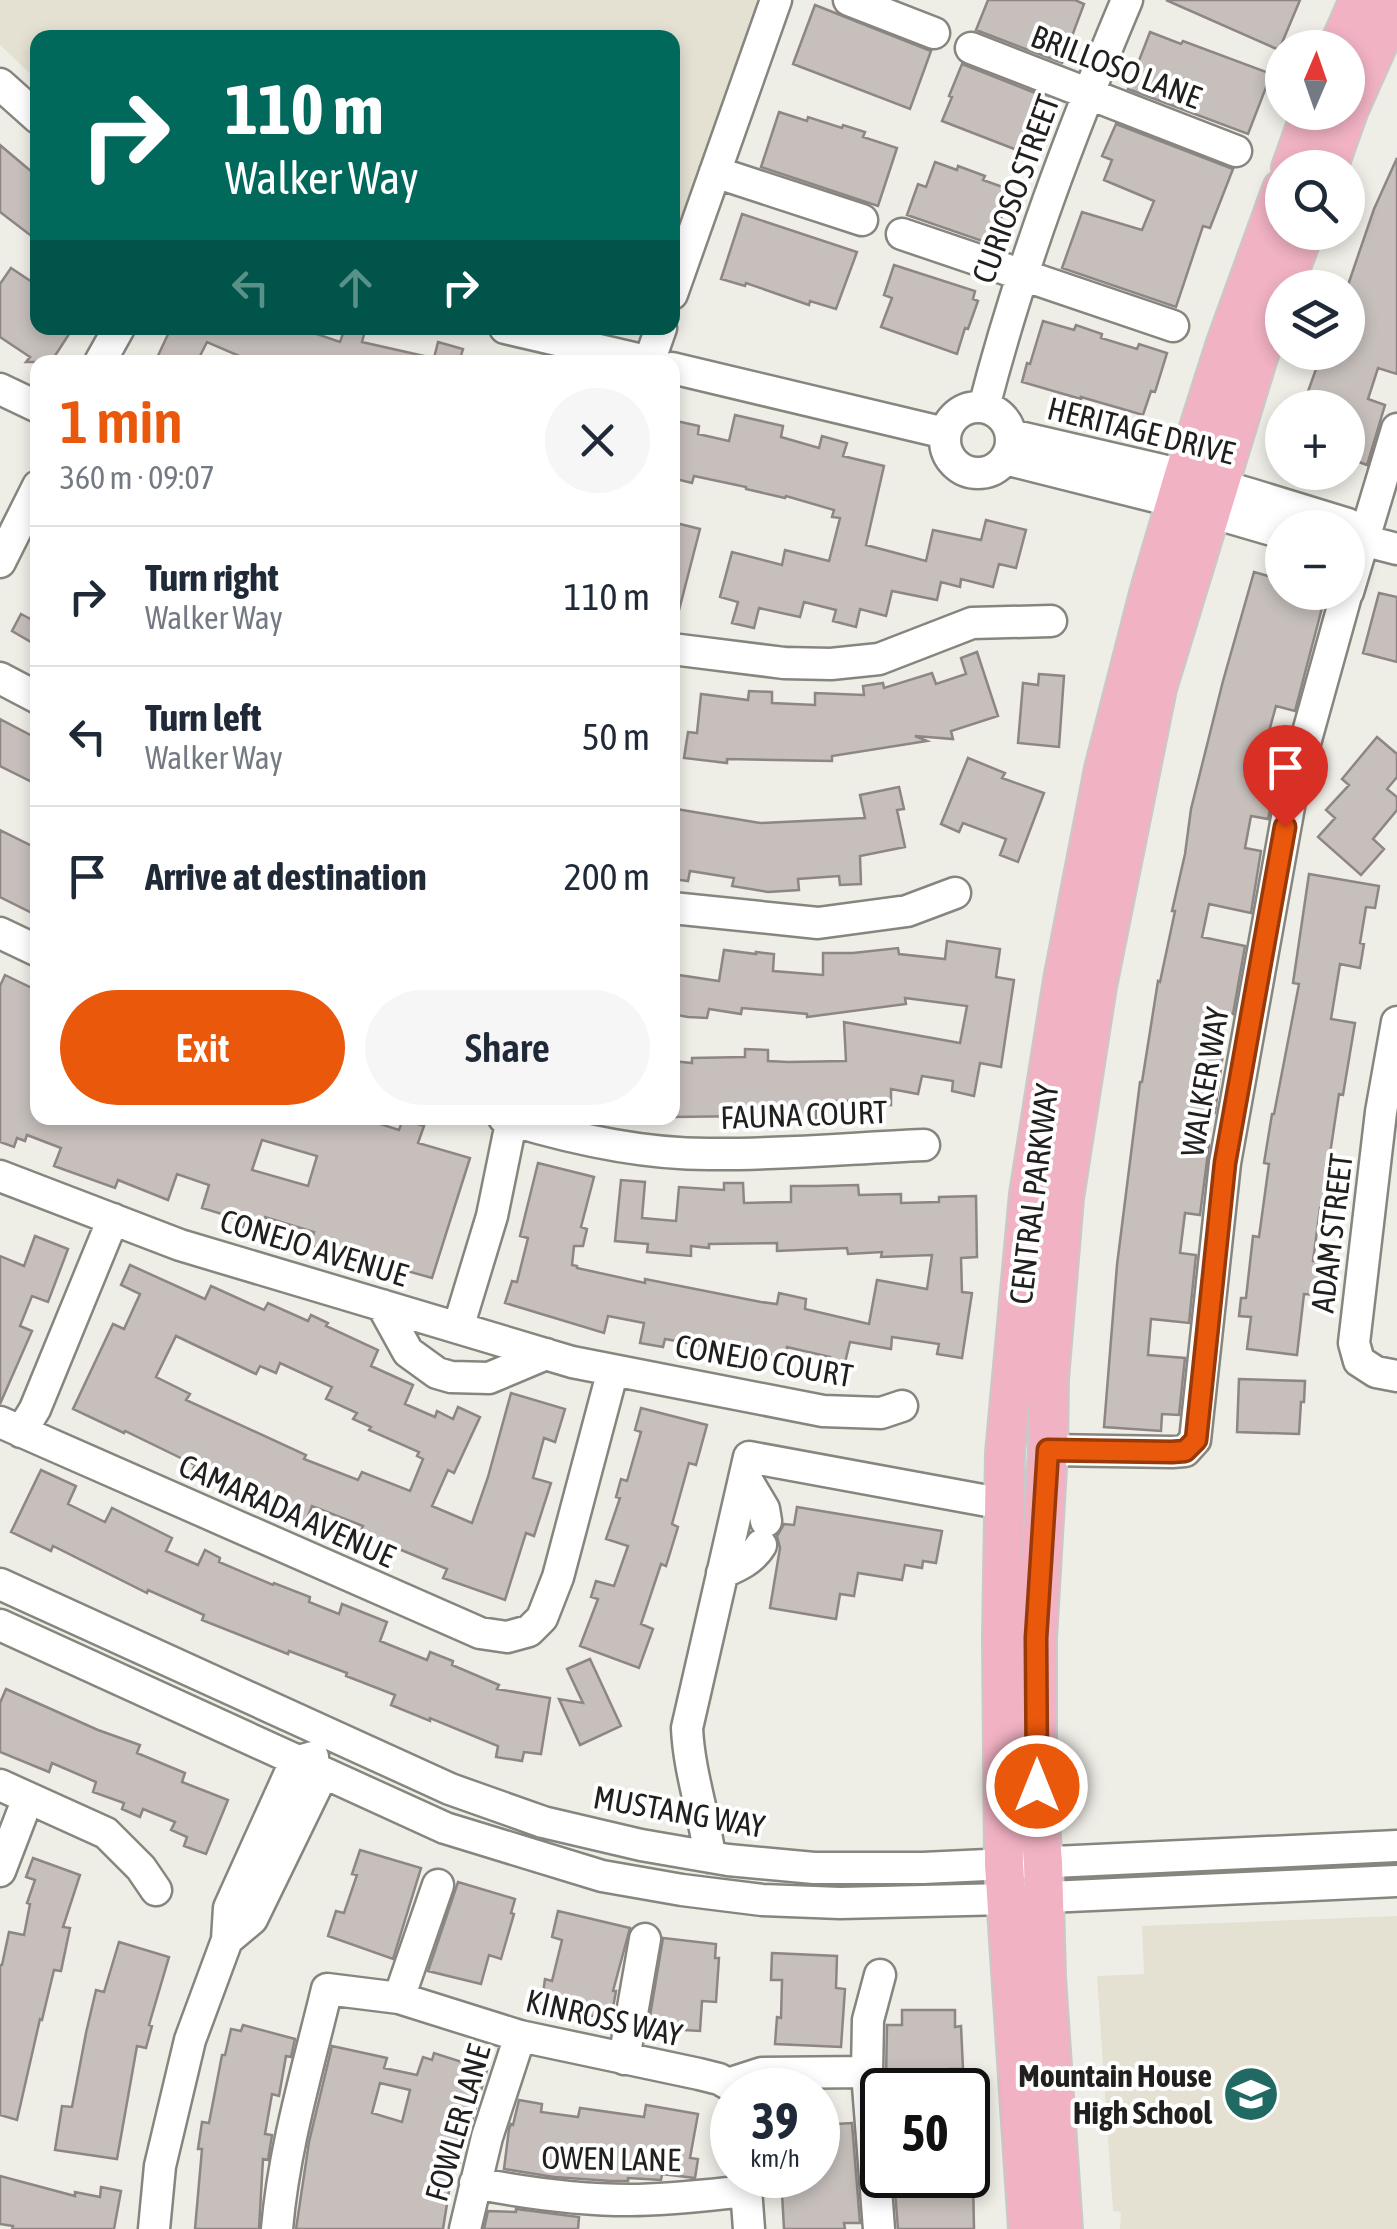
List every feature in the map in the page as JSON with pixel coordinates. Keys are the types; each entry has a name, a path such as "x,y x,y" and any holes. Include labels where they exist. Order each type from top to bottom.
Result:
{"main road":[{"path":"1346,30 1360,0"},
{"path":"1335,150 1397,2"},
{"name":"CENTRAL PARKWAY","path":"1065,2220 1046,1978 1024,1880 1037,1786 1036,1638 1049,1379 1064,1198 1097,986 1198,494 1224,346 1265,235"},
{"name":"CENTRAL PARKWAY","path":"1028,2229 1024,1880 1002,1638 1006,1453 1030,1194 1063,980 1104,770 1150,590 1198,494 1265,338"}],"street":[{"path":"680,271 776,0"},
{"path":"849,0 934,34"},
{"name":"CURIOSO STREET","path":"984,407 1022,274 1127,0"},
{"name":"BRILLOSO LANE","path":"971,48 1236,151"},
{"path":"0,84 30,111"},
{"path":"715,172 862,220"},
{"path":"902,234 1174,326"},
{"path":"536,335 620,355"},
{"path":"680,370 945,433 955,415 984,407"},
{"path":"0,388 30,404"},
{"name":"HERITAGE DRIVE","path":"945,433 948,456 966,471 988,471 998,466 1008,447 1005,420 984,407"},
{"name":"WALKER WAY","path":"1365,515 1397,429"},
{"name":"HERITAGE DRIVE","path":"1008,447 1278,510"},
{"name":"HERITAGE DRIVE","path":"1198,494 1265,525"},
{"path":"0,562 30,502"},
{"name":"HERITAGE DRIVE","path":"1365,544 1397,550"},
{"name":"WALKER WAY","path":"1048,1450 1172,1452 1185,1451 1196,1440 1225,1163 1292,790 1342,610"},
{"path":"680,649 784,663 831,664 879,659 972,623 1052,621"},
{"path":"0,678 30,694"},
{"path":"680,909 818,922 908,911 955,893"},
{"path":"0,933 30,947"},
{"name":"ADAM STREET","path":"1397,1022 1389,1112 1354,1343 1359,1361 1376,1372 1397,1376"},
{"path":"458,1328 492,1216 508,1125"},
{"name":"FAUNA COURT","path":"534,1125 638,1149 707,1154 924,1145"},
{"name":"CONEJO AVENUE","path":"0,1176 180,1244 546,1354 613,1370"},
{"path":"11,1427 35,1409 114,1219"},
{"path":"382,1305 408,1352 436,1373 489,1378 546,1354"},
{"name":"CAMARADA AVENUE","path":"11,1427 480,1633 508,1637 529,1630 542,1618 558,1576 613,1370"},
{"name":"CONEJO COURT","path":"613,1370 823,1411 881,1413 902,1406"},
{"path":"710,1857 688,1758 687,1728 750,1457 1004,1504"},
{"path":"722,1573 744,1563 764,1533 764,1510 745,1477"},
{"name":"MUSTANG WAY","path":"0,1584 450,1789 543,1822 641,1845 814,1868 923,1868 1024,1880 1397,1882"},
{"name":"MUSTANG WAY","path":"0,1626 445,1828 618,1879 682,1890 762,1900 840,1903 1024,1880 1397,1846"},
{"path":"154,2229 160,2166 190,2040 227,1940 229,1908 309,1767 355,1746"},
{"path":"0,1785 106,1834 141,1868 156,1890"},
{"path":"0,1871 28,1798"},
{"path":"399,1998 438,1885"},
{"path":"624,2058 645,1939"},
{"path":"868,2068 868,2020 880,1975"},
{"name":"KINROSS WAY","path":"277,2229 288,2150 327,1989 399,1998 520,2036 710,2077"},
{"name":"FOWLER LANE","path":"465,2229 486,2136 520,2036"},
{"name":"OWEN LANE","path":"475,2183 596,2199 669,2198 710,2190"},
{"path":"747,2198 748,2229"},
{"path":"877,2198 879,2229"}],"shaded area":[{"path":"0,0 760,0 680,223 680,30 30,30 30,73 0,45"},
{"name":"Mountain House High School","path":"1397,1916 1397,2229 1120,2229 1121,2212 1113,2211 1097,1976 1144,1974 1142,1926"}],"building":[{"path":"988,0 1075,0 1084,4 1062,63 976,30"},
{"path":"1166,0 1300,0 1287,30 1265,30 1265,44"},
{"path":"815,5 931,51 910,109 793,64"},
{"path":"1150,32 1265,72 1265,90 1248,134 1128,89"},
{"path":"962,64 1048,98 1037,126 1027,122 1017,150 942,121"},
{"path":"779,112 807,121 808,117 842,128 843,125 865,132 863,137 897,148 878,206 761,167"},
{"path":"1116,124 1233,169 1210,228 1203,226 1176,307 1062,268 1082,212 1142,230 1154,201 1104,180 1112,160 1102,156"},
{"path":"0,145 30,170 30,235 0,212"},
{"path":"1397,158 1397,374 1378,368 1368,399 1385,405 1367,465 1365,390 1309,390 1316,370 1365,370 1365,270 1353,270 1360,250 1365,250 1365,235"},
{"path":"935,162 957,170 958,166 1011,190 997,230 990,227 985,242 907,215 918,184 926,187"},
{"path":"742,214 857,252 836,309 721,279"},
{"path":"894,265 975,291 973,299 978,301 957,354 881,327 892,298 884,295"},
{"path":"11,268 30,281 30,335 68,335 56,355 30,357 0,337 0,284"},
{"path":"1043,321 1074,330 1076,325 1102,334 1101,338 1167,353 1143,415 1022,382"},
{"path":"168,335 320,335 340,342 342,335 364,335 362,342 420,355 237,355 207,342 200,355 158,355"},
{"path":"438,342 463,349 461,355 435,355"},
{"path":"735,415 783,426 781,437 819,448 822,436 847,443 843,456 884,466 866,545 926,561 933,530 981,540 986,520 1026,530 1016,568 999,564 993,587 961,579 960,587 941,582 937,600 892,591 886,616 860,609 856,627 833,621 836,610 804,602 800,617 759,608 754,628 732,623 738,602 720,597 732,552 782,565 785,550 829,561 840,518 832,517 834,510 786,496 694,476 692,483 680,480 680,422 699,426 698,434 729,441"},
{"path":"680,524 700,529 680,606"},
{"path":"1254,572 1265,575 1265,610 1321,610 1295,711 1276,706 1265,746 1283,751 1268,819 1251,816 1245,848 1261,851 1251,913 1209,904 1202,937 1245,946 1233,1014 1215,1011 1209,1050 1223,1053 1215,1113 1201,1111 1196,1144 1209,1145 1200,1215 1185,1213 1180,1253 1196,1255 1189,1323 1151,1319 1148,1355 1185,1358 1179,1415 1162,1414 1161,1431 1104,1427 1117,1265 1140,1082 1175,911 1191,809"},
{"path":"1379,593 1397,597 1397,662 1363,653"},
{"path":"21,614 30,619 30,641 12,631"},
{"path":"977,652 998,716 951,731 953,739 915,736 927,741 832,756 832,761 727,759 727,763 684,758 688,732 697,733 701,694 748,700 749,691 772,692 772,703 815,705 815,693 864,695 863,686 883,683 884,688 932,673 936,684 966,674 961,658"},
{"path":"1039,674 1064,676 1059,747 1018,743 1023,683 1038,685"},
{"path":"0,719 30,735 30,781 0,766"},
{"path":"1377,737 1397,754 1397,777 1387,789 1397,797 1397,810 1373,839 1384,849 1361,875 1318,837 1335,818 1326,810 1349,785 1342,779"},
{"path":"968,758 1005,773 1002,778 1044,793 1018,862 1000,855 1006,839 963,823 959,832 941,824"},
{"path":"899,787 904,809 897,810 905,847 860,856 861,884 840,885 839,876 798,879 799,890 768,892 732,886 734,878 690,871 688,881 680,880 680,810 760,823 865,818 860,795"},
{"path":"0,830 30,845 30,912 0,897"},
{"path":"1309,874 1379,886 1375,908 1366,907 1360,968 1340,964 1331,1019 1355,1023 1330,1154 1334,1155 1329,1184 1335,1185 1332,1209 1320,1208 1313,1261 1320,1262 1316,1295 1304,1294 1297,1355 1247,1349 1251,1317 1239,1316 1241,1298 1246,1298 1253,1236 1259,1237 1269,1164 1264,1163 1299,984 1293,983"},
{"path":"947,941 1000,949 996,977 1014,980 1001,1067 980,1063 974,1096 952,1091 953,1081 922,1076 918,1094 891,1089 891,1105 865,1106 865,1100 816,1102 816,1119 680,1117 680,1062 745,1057 745,1049 768,1050 768,1061 846,1061 844,1022 960,1043 967,1006 905,998 906,1004 807,1017 742,1008 741,1014 709,1009 707,1018 688,1017 680,1016 680,975 719,981 724,950 774,954 773,971 823,975 823,953 898,948 899,954 945,959"},
{"path":"5,975 30,987 30,1125 383,1125 399,1130 401,1125 421,1125 424,1126 418,1143 470,1158 432,1278 363,1254 361,1263 310,1245 314,1232 265,1217 260,1232 243,1227 245,1221 202,1208 209,1185 177,1174 168,1200 118,1180 115,1188 54,1166 61,1148 27,1135 25,1141 17,1138 14,1147 0,1142 0,986","holes":["262,1140 317,1156 308,1186 252,1170"]},
{"path":"538,1163 594,1177 581,1227 587,1229 583,1246 574,1246 572,1265 577,1268 777,1304 779,1293 806,1299 805,1309 869,1324 877,1280 927,1289 932,1255 881,1257 882,1252 848,1254 847,1248 777,1251 777,1243 691,1246 691,1256 647,1252 648,1244 615,1241 621,1180 645,1182 642,1218 676,1221 679,1187 724,1190 724,1183 743,1183 744,1203 791,1202 791,1186 858,1185 859,1195 901,1194 901,1203 976,1196 977,1257 961,1258 962,1292 972,1293 962,1358 937,1354 939,1344 892,1337 891,1349 850,1342 841,1379 826,1375 830,1357 787,1347 785,1358 764,1354 763,1359 708,1353 709,1347 665,1339 663,1347 640,1343 644,1323 608,1316 604,1333 505,1303 512,1281 517,1282 528,1238 520,1236"},
{"path":"35,1236 68,1249 48,1302 32,1296 20,1326 32,1331 0,1404 0,1256 24,1266"},
{"path":"130,1265 205,1299 211,1286 264,1310 268,1303 308,1321 311,1315 378,1350 371,1366 413,1385 405,1404 435,1417 437,1411 453,1419 458,1407 480,1417 454,1473 448,1470 432,1506 472,1523 511,1393 565,1409 555,1442 544,1438 533,1478 551,1483 534,1536 526,1533 505,1600 443,1578 447,1569 382,1542 377,1554 355,1545 363,1526 312,1506 305,1524 289,1519 259,1502 261,1497 193,1469 195,1465 73,1409 113,1324 124,1329 140,1294 121,1285","holes":["176,1336 256,1374 260,1366 276,1373 280,1363 332,1387 326,1399 357,1413 353,1419 371,1427 369,1430 419,1452 417,1456 423,1459 410,1491 362,1472 358,1480 304,1459 306,1455 186,1400 190,1394 156,1377"]},
{"path":"1239,1379 1305,1381 1299,1434 1237,1432"},
{"path":"641,1408 707,1425 696,1465 689,1463 672,1524 678,1527 666,1566 661,1564 641,1624 653,1629 639,1668 580,1646 598,1599 591,1597 596,1581 614,1586 628,1546 606,1539 620,1498 616,1497 621,1479 627,1481 641,1432 635,1430"},
{"path":"41,1470 76,1486 68,1504 105,1522 112,1508 172,1538 166,1551 198,1565 205,1550 220,1558 219,1562 310,1597 309,1602 339,1614 342,1604 387,1622 380,1641 427,1660 430,1652 453,1661 452,1665 499,1685 497,1689 550,1698 541,1754 524,1752 522,1761 496,1757 498,1746 391,1705 395,1695 346,1676 347,1673 202,1620 204,1615 148,1590 147,1593 53,1546 51,1551 11,1532"},
{"path":"797,1507 942,1531 936,1563 923,1561 922,1568 905,1565 902,1580 858,1573 854,1596 840,1594 836,1619 770,1608 780,1548 777,1536 784,1524 794,1525"},
{"path":"590,1659 621,1726 580,1745 559,1699 583,1703 567,1669"},
{"path":"6,1689 140,1745 137,1753 185,1773 182,1782 228,1800 206,1854 184,1846 187,1837 171,1830 175,1822 143,1809 140,1817 122,1809 124,1803 93,1792 96,1782 52,1763 49,1772 0,1752 0,1703"},
{"path":"360,1850 421,1868 393,1959 328,1936 336,1911 344,1913 357,1875 352,1874"},
{"path":"33,1858 80,1875 63,1927 70,1928 61,1971 54,1970 17,2120 0,2115 0,1965 9,1932 24,1935 30,1904 27,1903 35,1880 26,1877"},
{"path":"458,1882 515,1899 501,1959 489,1955 481,1984 428,1971"},
{"path":"558,1911 630,1928 613,1991 611,2019 541,2007 545,1979 552,1981 562,1940 552,1937"},
{"path":"663,1938 716,1944 716,2002 702,2001 700,2031 648,2028"},
{"path":"119,1942 169,1957 146,2048 137,2046 117,2159 55,2150 62,2106 72,2107 96,1990 104,1992"},
{"path":"772,1953 837,1956 836,1988 845,1989 841,2047 775,2044 777,2017 781,2018 782,1980 771,1980"},
{"path":"902,2010 955,2010 955,2027 961,2026 963,2068 886,2068 887,2025 902,2025"},
{"path":"243,2025 295,2039 291,2057 286,2056 279,2096 272,2094 265,2134 272,2135 268,2160 263,2159 259,2229 195,2229 202,2122 209,2123 231,2029 241,2031"},
{"path":"332,2046 387,2058 384,2068 417,2075 423,2057 432,2060 434,2053 487,2070 469,2131 464,2130 459,2167 453,2166 443,2229 296,2229 309,2142","holes":["380,2083 410,2090 402,2122 372,2113"]},
{"path":"519,2100 542,2104 541,2112 578,2117 580,2108 644,2117 646,2105 698,2114 690,2158 698,2159 695,2178 662,2174 661,2180 611,2181 504,2169 509,2129"},
{"path":"852,2123 860,2223 844,2223 845,2229 784,2229 782,2198 840,2198 840,2124"},
{"path":"0,2176 75,2196 75,2192 100,2197 101,2187 121,2191 114,2229 12,2229 13,2226 0,2224"},
{"path":"895,2198 973,2198 974,2229 898,2229"},
{"path":"516,2209 579,2217 578,2229 484,2229 488,2211"}],"place":[{"name":"Mountain House High School","path":"1251,2094"}],"route":[{"path":"1037,1786 1036,1638 1048,1450 1172,1452 1185,1451 1196,1440 1225,1163 1285,827"}]}
